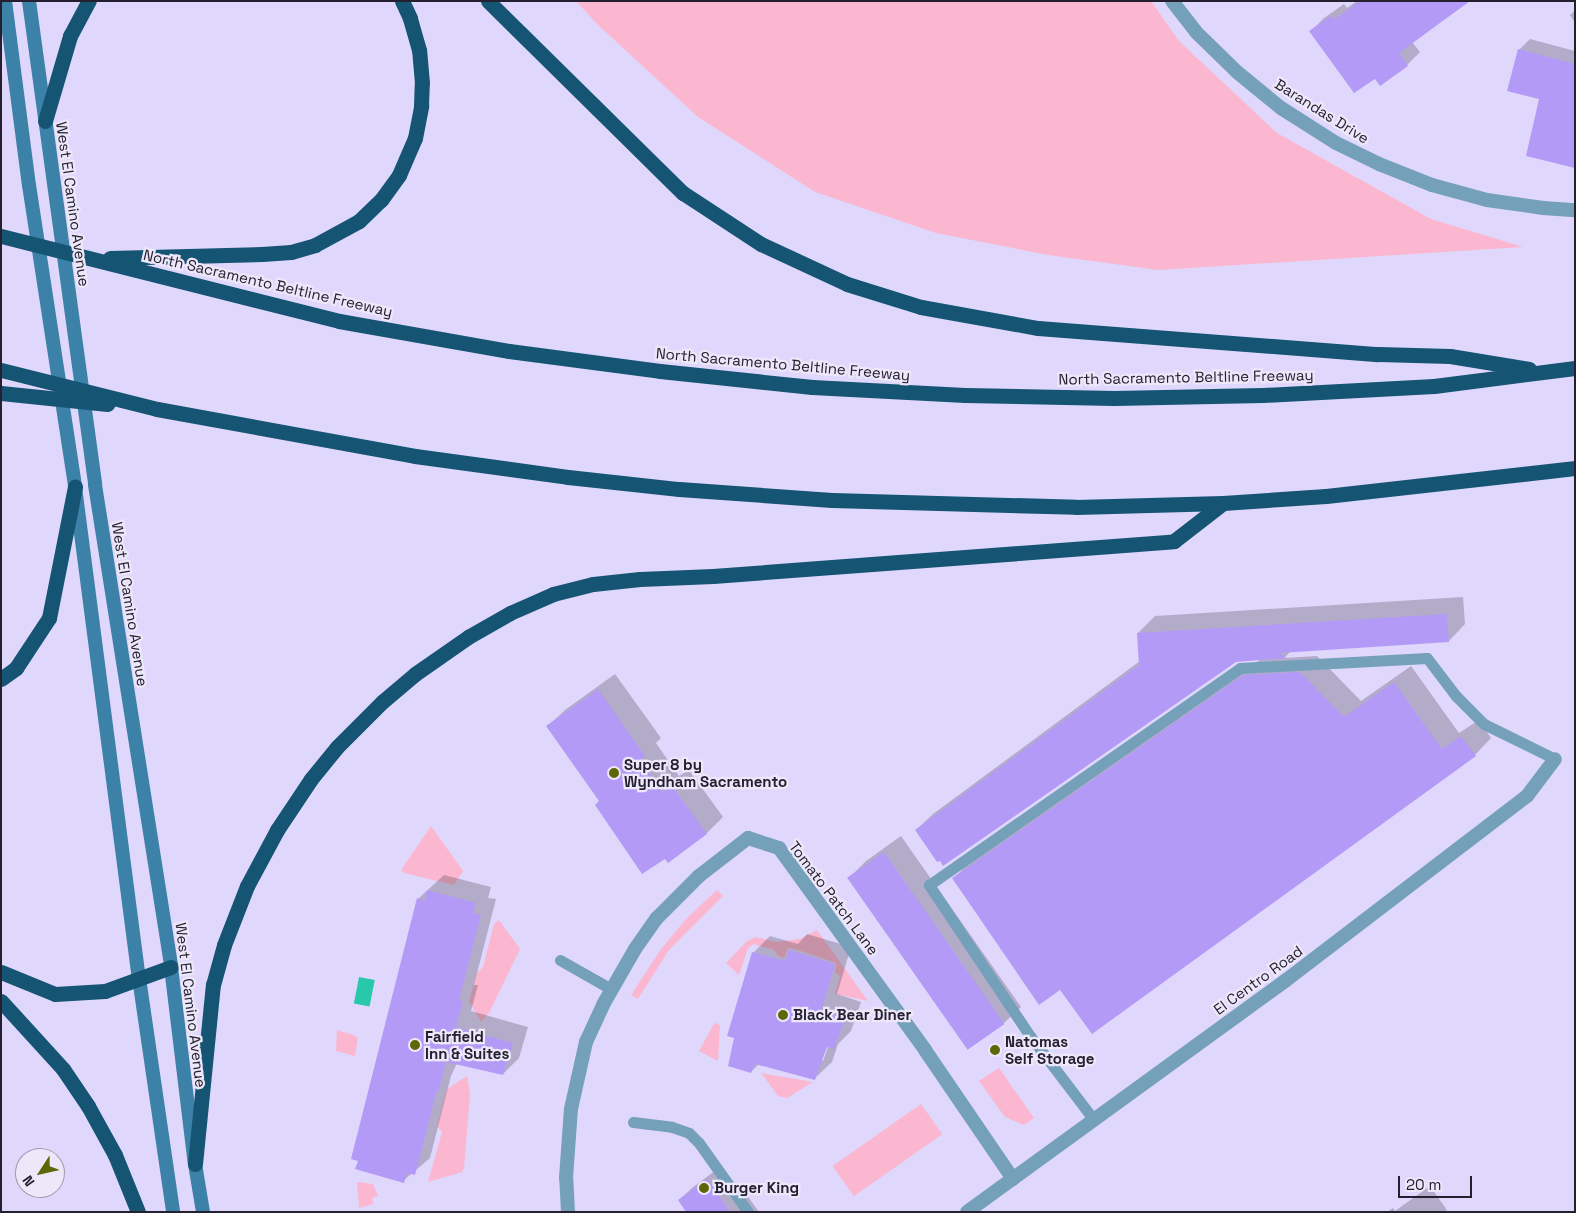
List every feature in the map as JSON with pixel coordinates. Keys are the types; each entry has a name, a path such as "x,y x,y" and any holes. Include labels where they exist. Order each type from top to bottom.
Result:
{"highway":[{"path":"45,121 70,36 89,1"},
{"path":"90,259 291,252 315,245 359,221 381,200 399,176 415,138 421,106 422,83 419,50 410,18 402,1"},
{"path":"488,1 683,193 761,244 847,284 921,307 1038,328 1378,354 1450,356 1545,371"},
{"name":"North Sacramento Beltline Freeway","path":"1,236 339,320 500,349 660,372 812,386 965,395 1114,398 1263,395 1434,386 1575,368"},
{"path":"1,370 157,409 415,456 568,477 679,489 832,500 1076,507 1223,503 1326,496 1575,468"},
{"path":"1,393 157,409"},
{"path":"1,679 16,668 49,618 75,487"},
{"path":"195,1164 213,985 224,945 247,886 276,830 311,779 337,747 382,702 415,674 468,636 510,613 553,594 593,584 640,578 713,576 1174,540 1223,503"},
{"path":"1,972 55,994 105,991 171,967"},
{"path":"1,1001 63,1069 88,1106 115,1155 138,1212"}],"main road":[{"path":"5,1 75,487 139,978 173,1212"},
{"name":"West El Camino Avenue","path":"29,1 95,485 171,967 195,1164 204,1212"}],"street":[{"name":"Barandas Drive","path":"1172,1 1196,32 1237,72 1281,108 1336,143 1379,164 1432,185 1487,200 1543,208 1575,210"},
{"name":"El Centro Road","path":"967,1212 1285,981 1527,796 1555,759"},
{"name":"Tomato Patch Lane","path":"568,1212 566,1178 571,1108 586,1042 612,989 635,949 657,918 699,876 748,838 779,848 926,1050 1013,1179"}],"lane":[{"path":"1094,1120 1030,1036 930,885 1240,668 1428,658 1456,696 1484,724 1555,759"},
{"path":"560,960 612,989"},
{"path":"633,1122 672,1127 689,1133 699,1143 748,1212"}],"shaded area":[{"path":"576,1 1151,1 1179,41 1277,133 1431,219 1523,247 1158,270 1048,255 936,233 815,192 698,117 597,24"},
{"path":"431,826 463,871 454,885 404,873 401,870"},
{"path":"717,890 723,896 669,950 638,999 631,995 661,949 686,919"},
{"path":"499,920 520,949 489,1013 481,1022 469,1001 477,973 483,967 494,924"},
{"path":"817,930 868,1001 835,994 840,976 835,973 836,963 798,950 788,948 784,958 778,956 774,950 753,944 748,948 739,975 726,963 747,941 756,937 776,942 800,939"},
{"path":"359,977 375,980 370,1007 354,1004"},
{"path":"717,1023 720,1026 718,1061 699,1051 714,1024"},
{"path":"337,1030 358,1038 355,1056 336,1051"},
{"path":"999,1068 1034,1118 1024,1125 1005,1117 979,1081"},
{"path":"761,1073 813,1082 787,1098 778,1096"},
{"path":"467,1076 470,1094 464,1168 462,1172 428,1182 442,1132 437,1126 447,1089"},
{"path":"921,1104 942,1134 854,1196 833,1166"},
{"path":"357,1182 373,1184 378,1196 372,1198 373,1204 359,1208"}],"building":[{"path":"1360,1 1470,1 1399,53 1408,66 1380,86 1375,79 1354,93 1309,31 1331,16 1334,20"},
{"path":"1518,49 1575,64 1575,168 1526,156 1539,99 1507,91"},
{"path":"1447,614 1449,642 1280,653 1286,658 1236,662 943,866 940,861 937,862 915,830 1139,665 1137,633"},
{"path":"1300,672 1344,717 1394,682 1442,749 1461,736 1476,756 1092,1034 1060,990 1039,1005 952,878 1243,675"},
{"name":"Super 8 by Wyndham Sacramento","path":"598,689 645,756 640,760 662,792 672,786 707,834 668,863 665,859 642,874 595,805 599,801 546,726"},
{"path":"884,852 1004,1024 968,1050 847,878"},
{"name":"Fairfield Inn & Suites","path":"427,890 476,903 473,913 481,915 459,1000 463,1001 456,1027 513,1043 503,1075 446,1062 415,1175 407,1173 404,1183 355,1169 358,1161 351,1159 417,898 425,901"},
{"name":"Black Bear Diner","path":"789,950 835,964 821,1011 845,1019 834,1049 827,1047 815,1080 755,1064 751,1073 728,1066 734,1038 727,1036 752,952 785,961"},
{"name":"Burger King","path":"707,1179 730,1212 686,1212 678,1200"}],"place":[{"name":"Super 8 by Wyndham Sacramento","path":"614,773"},
{"name":"Black Bear Diner","path":"783,1015"},
{"name":"Fairfield Inn & Suites","path":"415,1045"},
{"name":"Natomas Self Storage","path":"995,1050"},
{"name":"Burger King","path":"704,1188"}]}
